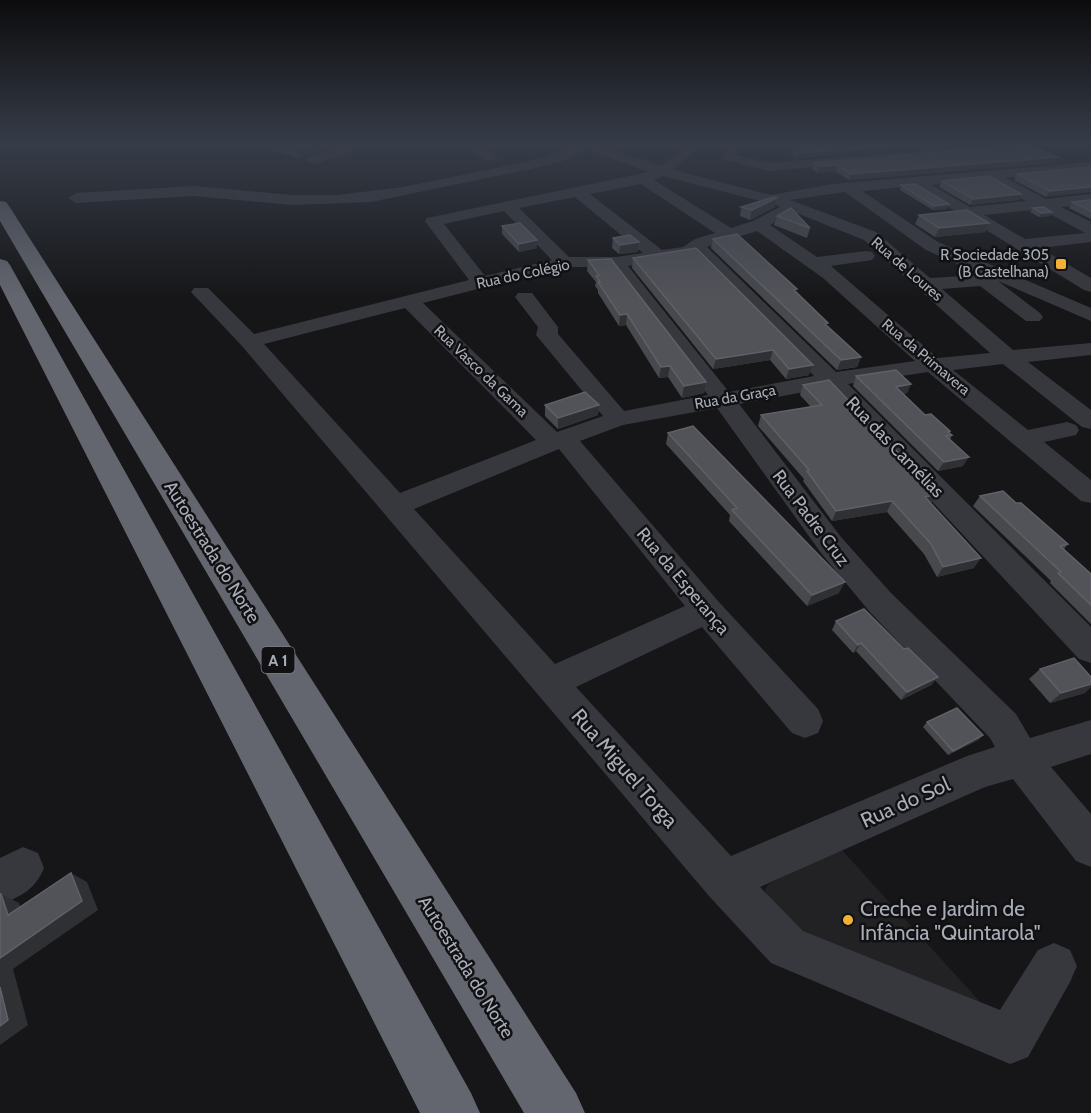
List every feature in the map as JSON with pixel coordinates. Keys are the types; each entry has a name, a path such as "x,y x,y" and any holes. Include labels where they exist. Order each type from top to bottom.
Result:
{"highway":[{"name":"Autoestrada do Norte","path":"0,206 556,1113"},
{"path":"0,265 451,1113"}],"street":[{"path":"76,198 111,196"},
{"path":"248,196 292,200 374,196"},
{"path":"480,282 433,221 552,196"},
{"path":"583,196 658,256"},
{"path":"669,196 728,234"},
{"name":"Rua de Loures","path":"759,196 793,206 870,236 1009,358 1091,422"},
{"path":"771,199 792,196"},
{"path":"851,196 932,246 1089,312"},
{"path":"940,196 1091,286"},
{"path":"1029,196 1091,229"},
{"path":"967,212 1091,199"},
{"path":"507,205 564,262"},
{"name":"Rua do Colégio","path":"250,341 564,262 616,262 688,252 701,243 759,225 793,206"},
{"name":"Rua da Primavera","path":"759,225 830,274 933,365 1091,494"},
{"path":"870,236 908,231"},
{"path":"1022,245 1091,237"},
{"name":"Rua das Camélias","path":"696,247 831,380 1091,649"},
{"path":"813,262 866,256"},
{"name":"Rua Padre Cruz","path":"616,262 853,572 1003,726 1021,759 1091,846"},
{"path":"926,287 933,286 930,284 984,280 1033,317"},
{"name":"Rua Miguel Torga","path":"201,292 250,341 724,881 787,947 1010,1039 1054,966"},
{"path":"525,297 548,327 547,336 618,419"},
{"name":"Rua Vasco da Gama","path":"408,300 559,440"},
{"path":"970,323 1089,312"},
{"name":"Rua da Graça","path":"394,506 618,419 722,398 831,380 933,365 1091,349"},
{"path":"1025,438 1066,430"},
{"name":"Rua da Esperança","path":"559,440 805,721"},
{"path":"550,682 707,610"},
{"name":"Rua do Sol","path":"724,881 981,769 1091,737"}],"shaded area":[{"name":"Creche e Jardim de Infância \"Quintarola\"","path":"841,849 992,1015 813,942 766,894 765,889 770,883"}],"building":[{"path":"918,196 935,196 949,204 934,206"},
{"path":"968,196 1002,196 973,199"},
{"path":"777,198 752,210 741,207"},
{"path":"1091,200 1091,211 1072,202"},
{"path":"1043,207 1052,212 1042,213 1033,208"},
{"path":"791,208 810,228 777,216"},
{"path":"967,210 989,223 939,228 919,215"},
{"path":"520,223 537,240 519,244 502,226"},
{"path":"737,234 797,289 794,290 828,323 825,324 861,357 841,360 713,239"},
{"path":"630,235 639,242 620,245 613,238"},
{"path":"696,248 813,365 789,369 773,350 716,359 633,258"},
{"path":"611,259 706,382 684,386 670,366 661,367 627,314 620,315 598,282 600,282 596,276 599,275 588,260"},
{"path":"896,370 911,384 896,387 925,415 931,414 950,431 948,432 952,435 946,436 969,457 944,462 856,376"},
{"path":"829,380 938,494 925,497 981,558 943,567 931,544 892,501 836,511 807,471 809,470 761,415 822,405 803,385"},
{"path":"585,392 599,405 558,418 545,405"},
{"path":"693,426 845,582 812,595 732,510 737,508 668,433"},
{"path":"1003,491 1016,503 1021,503 1068,544 1060,546 1091,574 1091,605 1058,573 1061,572 980,496"},
{"path":"864,609 904,649 908,648 938,677 907,692 861,643 858,645 836,621"},
{"path":"1074,658 1091,677 1091,684 1061,693 1040,669"},
{"path":"957,708 983,735 953,751 927,722"},
{"path":"71,873 82,901 0,958 0,894 8,915"},
{"path":"0,987 8,1020 0,1026"}],"place":[{"name":"R Sociedade 305 (B Castelhana)","path":"1061,264"},
{"name":"Creche e Jardim de Infância \"Quintarola\"","path":"848,920"}]}
